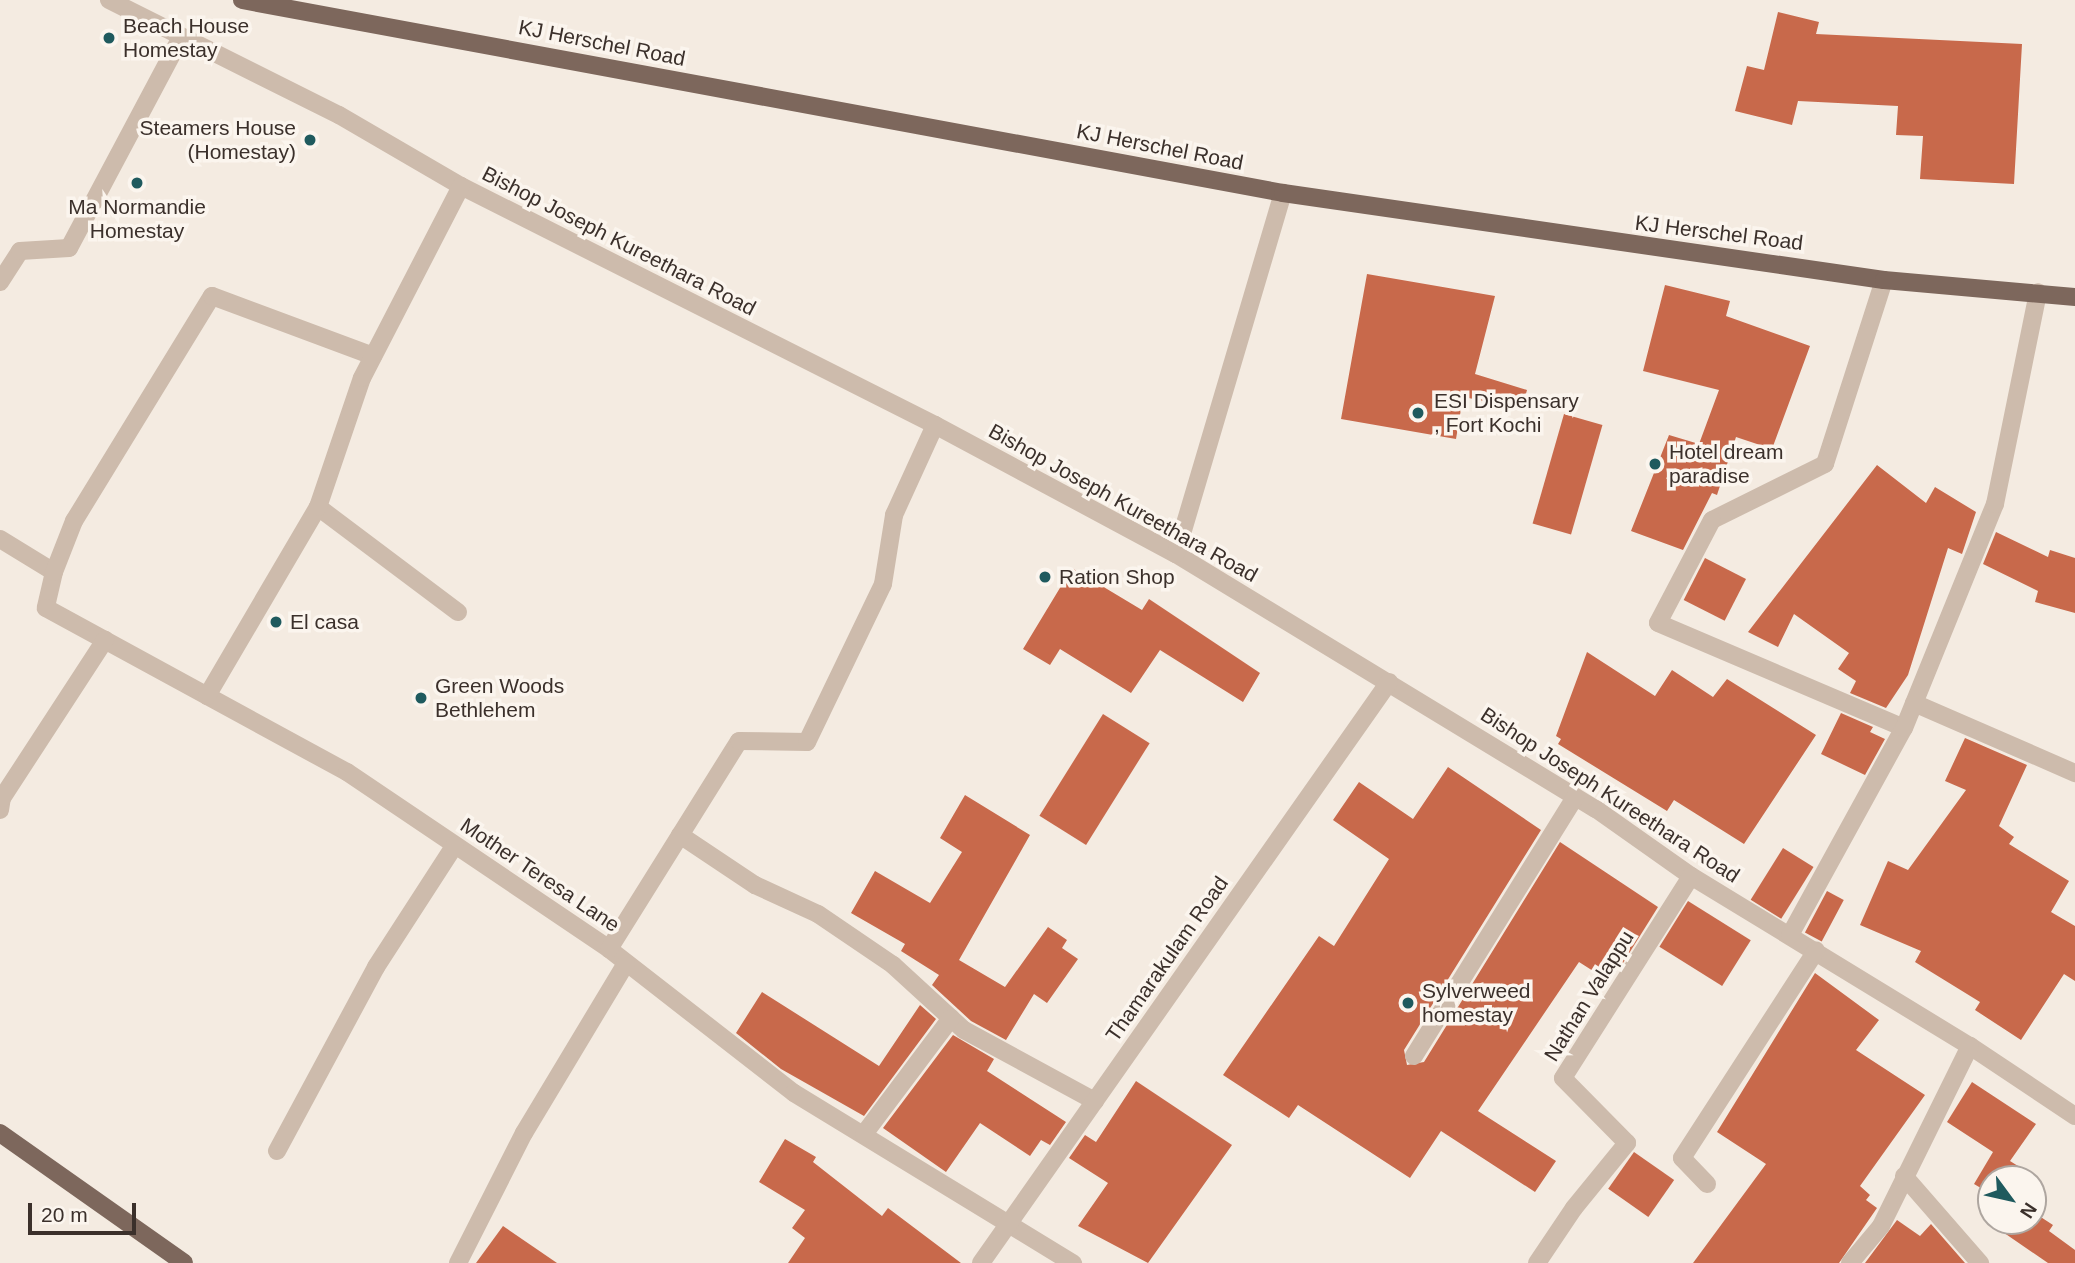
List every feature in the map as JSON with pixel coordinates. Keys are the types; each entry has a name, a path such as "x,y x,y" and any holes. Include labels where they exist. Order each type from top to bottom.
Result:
{"main road":[{"name":"KJ Herschel Road","path":"242,0 320,6 1283,193 1884,280 2075,297"},
{"path":"0,1133 184,1263"}],"street":[{"name":"Bishop Joseph Kureethara Road","path":"109,0 339,116 461,187 935,425 1176,554 1389,681 1574,797 1691,876 1970,1046 2075,1116"},
{"path":"0,282 20,251 69,248 181,37"},
{"path":"207,696 318,507 373,356 461,187"},
{"path":"1176,554 1283,193"},
{"path":"1884,280 1825,464 1712,520 1658,623 1904,728"},
{"path":"1790,935 1904,728 1995,504 2038,292"},
{"path":"0,539 54,572 74,521 212,296 373,356"},
{"path":"609,949 738,741 807,742 883,584 894,515 935,425"},
{"path":"318,507 458,612"},
{"name":"Mother Teresa Lane","path":"54,572 46,608 347,772 609,949 794,1093 1011,1222 1073,1263"},
{"path":"0,810 2,798 104,640"},
{"name":"Thamarakulam Road","path":"981,1263 1389,681"},
{"path":"1914,703 2075,774"},
{"path":"1414,1056 1574,797"},
{"path":"681,835 755,885 818,914 872,950 964,1030 1095,1101"},
{"path":"277,1151 376,967 455,845"},
{"name":"Nathan Valappu","path":"1537,1263 1574,1208 1627,1143 1563,1078 1691,876"},
{"path":"1707,1184 1682,1158 1816,951"},
{"path":"458,1263 524,1133 626,963"},
{"path":"864,1134 951,1018"},
{"path":"1850,1263 1881,1226 1903,1176 1970,1046"},
{"path":"1903,1176 1980,1263"}],"building":[{"path":"1778,12 1819,22 1816,34 2022,44 2014,184 1920,179 1923,136 1896,135 1898,106 1798,101 1792,125 1735,111 1747,66 1764,70"},
{"path":"1367,274 1495,296 1475,374 1527,390 1522,408 1463,397 1456,439 1341,419"},
{"path":"1665,285 1730,301 1726,316 1810,346 1772,449 1736,437 1717,495 1712,493 1683,550 1631,531 1669,435 1699,444 1719,390 1643,371"},
{"path":"1564,414 1602,425 1571,535 1533,524"},
{"path":"1877,465 1926,503 1935,487 1976,512 1962,554 1948,548 1908,675 1886,708 1850,693 1856,681 1838,669 1849,653 1794,614 1778,647 1748,632"},
{"path":"1996,532 2048,557 2050,550 2075,558 2075,613 2035,602 2038,591 1983,564"},
{"path":"1705,558 1746,579 1725,621 1684,600"},
{"path":"1072,568 1142,610 1149,599 1260,673 1243,702 1160,650 1131,693 1060,649 1050,665 1023,649"},
{"path":"1587,652 1655,696 1672,670 1713,697 1727,679 1816,735 1744,844 1674,800 1667,811 1558,744 1561,739 1556,736"},
{"path":"1841,713 1873,727 1870,732 1885,739 1865,775 1821,754"},
{"path":"1103,714 1150,743 1086,845 1039,816"},
{"path":"1965,738 2027,765 1999,826 2014,837 2009,844 2069,881 2051,912 2075,926 2075,981 2064,974 2021,1040 1975,1010 1980,1002 1915,962 1921,951 1860,925 1888,861 1908,870 1966,790 1945,781"},
{"path":"1448,767 1541,830 1404,1050 1407,1065 1424,1062 1560,842 1658,907 1623,963 1614,956 1601,976 1579,962 1478,1111 1556,1161 1535,1192 1441,1131 1410,1178 1298,1105 1289,1118 1223,1075 1319,936 1334,946 1389,859 1333,820 1359,782 1413,819"},
{"path":"965,795 1030,835 959,960 1005,987 1048,927 1067,940 1062,948 1078,959 1047,1003 1034,994 1006,1040 971,1021 932,985 939,975 901,951 905,944 851,913 875,871 930,903 962,852 940,838"},
{"path":"1783,848 1814,867 1781,919 1751,900"},
{"path":"1827,891 1844,900 1822,941 1805,932"},
{"path":"1688,901 1751,940 1722,986 1659,947"},
{"path":"1815,973 1879,1020 1856,1050 1925,1095 1860,1186 1870,1195 1866,1200 1877,1208 1839,1263 1693,1263 1766,1164 1717,1132"},
{"path":"762,992 879,1066 920,1005 936,1019 864,1116 781,1069 736,1033"},
{"path":"953,1035 994,1059 987,1071 1066,1122 1050,1145 1041,1140 1030,1156 980,1123 946,1172 883,1128"},
{"path":"1136,1081 1232,1145 1148,1263 1078,1226 1108,1183 1069,1158 1085,1135 1096,1142"},
{"path":"1972,1082 2036,1124 2010,1161 2016,1165 1985,1165 1993,1152 1947,1122"},
{"path":"785,1139 816,1157 813,1162 882,1216 888,1208 961,1263 788,1263 805,1238 792,1228 805,1210 759,1182"},
{"path":"1634,1152 1674,1180 1648,1217 1608,1189"},
{"path":"1897,1220 1920,1236 1931,1224 1965,1263 1865,1263"},
{"path":"2047,1221 2053,1225 2049,1231 2075,1250 2075,1263 2048,1263 2007,1235 2047,1235"},
{"path":"503,1226 557,1263 476,1263"}],"place":[{"name":"Beach House Homestay","path":"109,38"},
{"name":"Steamers House (Homestay)","path":"310,140"},
{"name":"Ma Normandie Homestay","path":"137,183"},
{"name":"ESI Dispensary , Fort Kochi","path":"1418,413"},
{"name":"Hotel dream paradise","path":"1655,464"},
{"name":"Ration Shop","path":"1045,577"},
{"name":"El casa","path":"276,622"},
{"name":"Green Woods Bethlehem","path":"421,698"},
{"name":"Sylverweed homestay","path":"1408,1003"}]}
